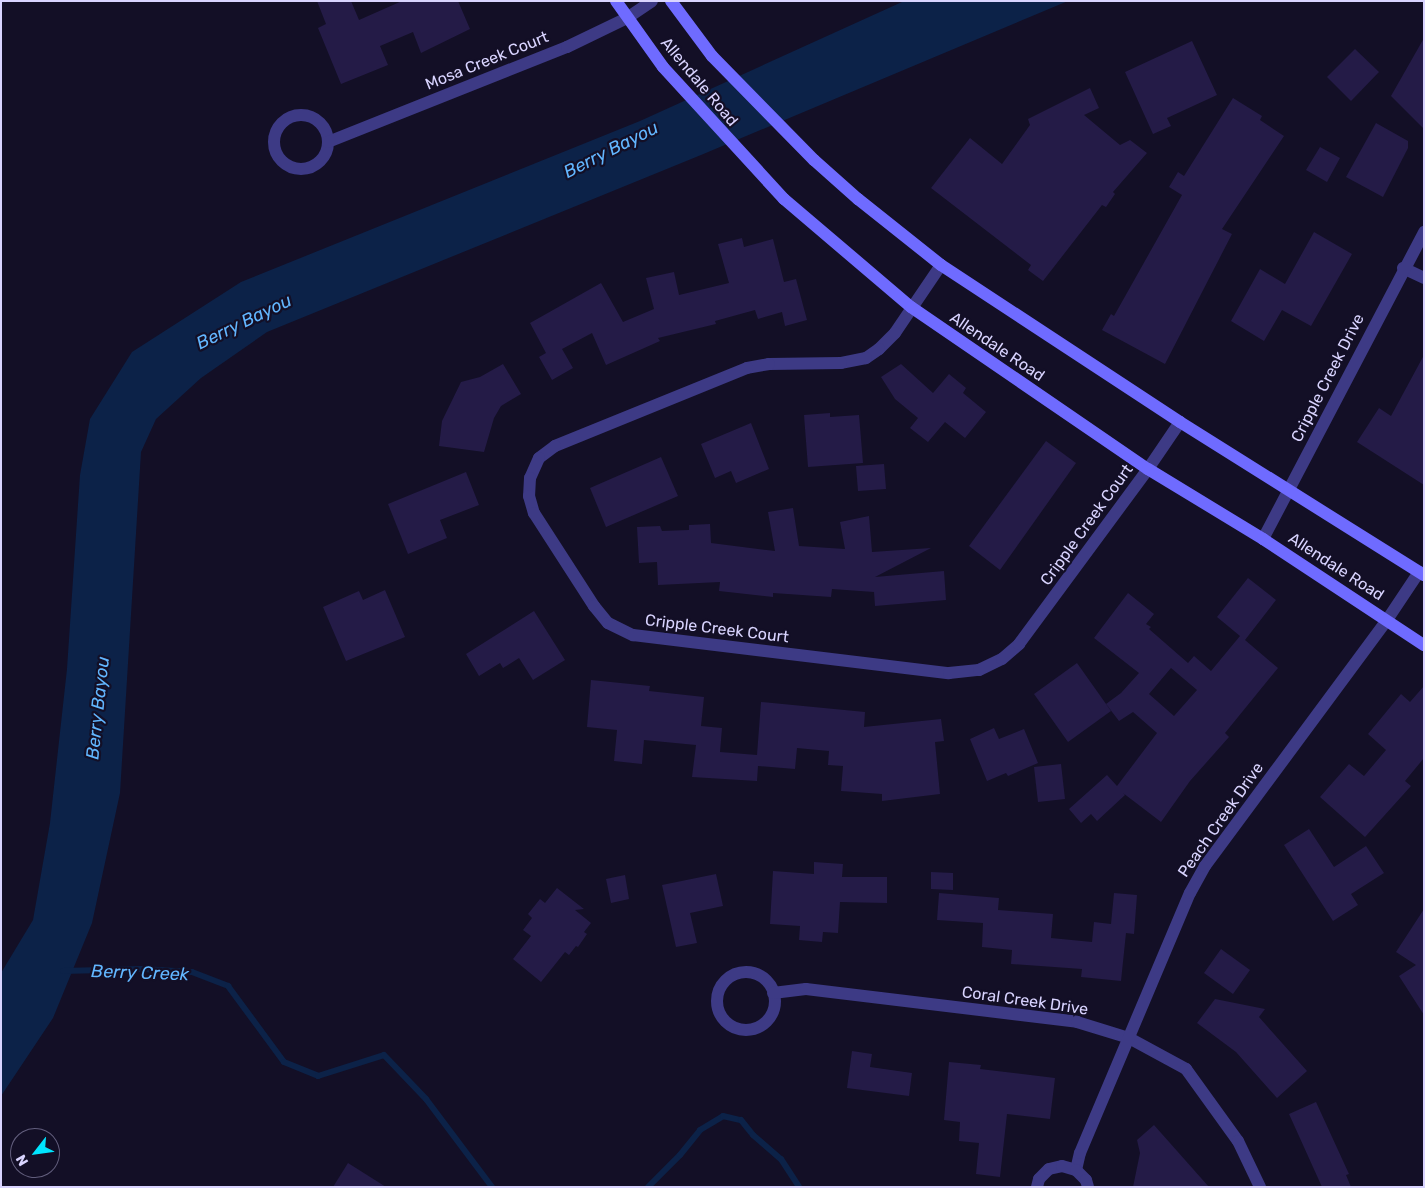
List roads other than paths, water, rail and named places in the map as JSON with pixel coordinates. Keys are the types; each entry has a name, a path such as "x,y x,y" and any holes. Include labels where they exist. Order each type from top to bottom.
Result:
{"main road":[{"name":"Allendale Road","path":"616,1 662,67 784,199 911,307 1148,469 1263,539 1424,645"},
{"name":"Allendale Road","path":"671,1 712,56 814,160 858,199 941,265 1180,422 1422,573"}],"street":[{"name":"Mosa Creek Court","path":"328,142 567,47 627,18 652,1"},
{"path":"301,114 314,117 325,128 328,142 325,156 315,166 301,170 287,166 277,156 273,141 276,128 287,117 301,114"},
{"name":"Cripple Creek Drive","path":"1263,539 1403,268 1424,232"},
{"name":"Cripple Creek Court","path":"941,265 895,332 879,349 866,358 841,363 769,364 747,368 555,446 539,458 530,478 529,496 534,513 594,606 608,623 633,635 948,673 979,670 1002,659 1019,644 1148,469 1180,422"},
{"path":"1403,268 1424,278"},
{"name":"Peach Creek Drive","path":"1076,1170 1080,1153 1190,893 1205,866 1422,573"},
{"path":"746,972 760,976 771,987 773,993 775,1002 772,1016 761,1027 746,1031 731,1027 720,1016 716,1001 720,986 731,976 746,972"},
{"name":"Coral Creek Drive","path":"773,993 806,989 1077,1022 1129,1038 1186,1069 1238,1141 1260,1187"},
{"path":"1037,1187 1039,1180 1049,1170 1062,1166 1076,1170 1086,1180 1088,1187"}],"water":[{"name":"Berry Bayou","path":"1068,1 701,155 267,332 201,378 156,419 141,452 120,793 92,923 53,1018 1,1096 1,973 33,920 50,823 67,669 80,475 90,419 132,352 241,282 640,121 902,2"}],"waterway":[{"name":"Berry Creek","path":"63,971 142,969 192,972 228,986 284,1062 318,1076 384,1055 426,1099 492,1187"},
{"name":"Berry Creek","path":"648,1187 680,1155 700,1130 723,1116 741,1120 753,1135 781,1159 799,1187"}]}
